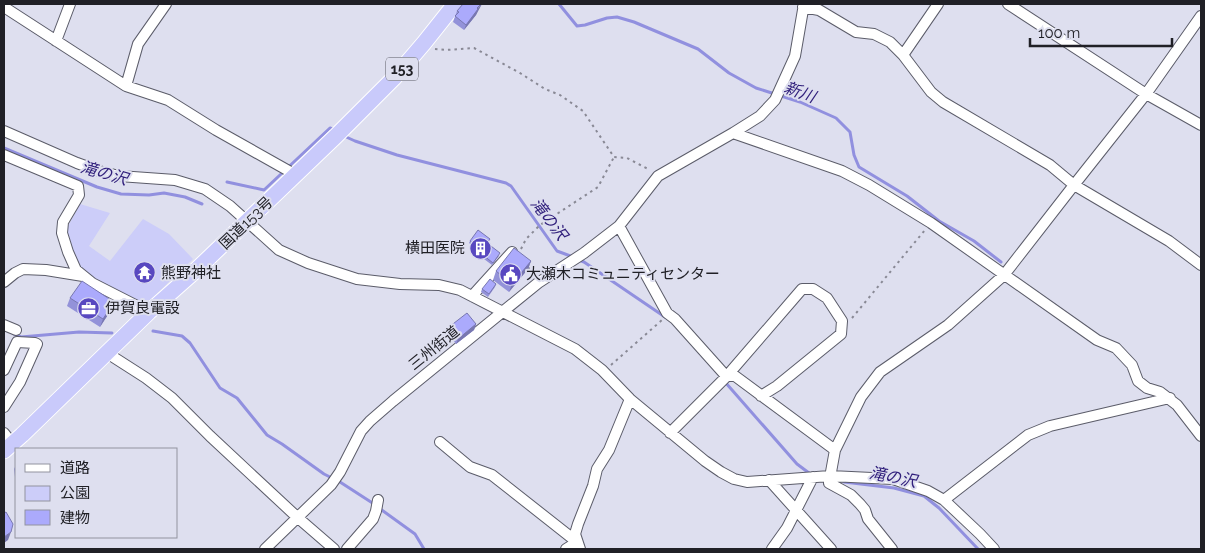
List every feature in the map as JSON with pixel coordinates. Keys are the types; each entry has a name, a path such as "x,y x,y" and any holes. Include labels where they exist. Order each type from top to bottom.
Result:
{"highway":[{"name":"国道153号","path":"7,442 107,353 149,312 194,274 248,222 289,171 339,132 394,78 455,4"}],"street":[{"path":"56,40 70,4"},
{"path":"126,86 138,44 166,4"},
{"path":"903,54 938,4"},
{"path":"1008,4 1146,94 1201,125"},
{"path":"723,379 675,319 666,313 619,226 658,176 760,116 775,100 795,56 804,5 819,10 856,32 874,34 890,42 903,54 930,92 943,102 1050,165 1074,185 1169,241 1201,265"},
{"path":"4,7 126,86 168,100 216,130 289,171"},
{"path":"892,549 868,519 865,510 852,495 830,483 835,450 861,397 880,372 948,325 1004,274 1146,94 1201,16"},
{"path":"4,131 99,171 119,176 174,180 205,189 230,206 279,250 308,263 357,279 439,286 460,290 576,349 604,372 630,399 670,433 705,461 734,479 747,482 830,476 893,479 928,491 944,500 990,548"},
{"path":"733,133 842,171 931,222 1097,340 1116,348 1132,365 1138,381 1147,388 1160,392 1177,404 1201,436"},
{"path":"4,155 78,186 79,195 63,222 62,233 76,270 92,283 149,312"},
{"name":"三州街道","path":"265,549 335,480 370,421 538,283 619,226"},
{"path":"472,296 516,251"},
{"path":"4,282 23,269 46,270 84,276"},
{"path":"670,433 723,379 802,289 813,289 827,298 842,321 842,334 777,386 761,396"},
{"path":"4,325 16,330"},
{"path":"4,370 17,342 38,344 20,382 4,407"},
{"path":"107,353 146,378 172,398 210,436 334,549"},
{"path":"723,379 735,376 835,450"},
{"path":"944,500 1028,435 1050,426 1170,398"},
{"path":"579,545 575,534 597,469 609,450 630,399"},
{"path":"440,442 470,467 492,475 579,545"},
{"path":"772,549 787,528 813,477"},
{"path":"769,480 831,549"},
{"path":"347,549 373,519 377,505"},
{"path":"566,549 579,545"}],"path":[{"path":"424,43 434,48 446,50 474,48 545,89 560,95 583,111 614,156 627,158 658,176"},
{"path":"516,251 540,225 598,187 614,156"},
{"path":"842,321 851,319 931,222"},
{"path":"528,268 538,283"},
{"path":"604,372 662,320"}],"green space":[{"path":"80,204 110,213 89,246 110,261 143,219 169,234 193,259 146,304 134,301 96,280 79,268 65,232"}],"building":[{"path":"463,4 481,4 466,25 455,16"},
{"name":"横田医院","path":"478,230 490,239 487,243 500,253 493,263 473,247 474,244 470,241"},
{"name":"大瀬木コミュニティセンター","path":"514,248 531,261 512,284 496,271"},
{"path":"490,279 496,284 489,294 482,289"},
{"path":"82,281 114,302 103,319 70,298"},
{"path":"467,313 476,324 458,339 449,327"},
{"path":"6,512 13,524 11,532 4,537 4,513"}],"waterway":[{"name":"新川","path":"559,4 577,26 617,17 634,22 698,49 729,73 756,88 800,102 836,118 850,132 854,155 859,167 907,196 939,221 974,241 1001,262"},
{"name":"滝の沢","path":"227,182 264,190 330,128 335,130"},
{"name":"滝の沢","path":"344,136 397,155 506,183 511,186 557,251 573,257"},
{"name":"滝の沢","path":"4,148 97,187 121,194 149,195 164,193 185,197 202,204"},
{"name":"滝の沢","path":"579,260 665,317"},
{"path":"153,331 182,336 190,343 220,388 237,398 267,435 324,474 374,504"},
{"path":"14,334 21,337 79,332 112,333"},
{"name":"滝の沢","path":"725,382 797,464 809,473"},
{"name":"滝の沢","path":"844,482 894,488 924,496 939,508 978,549"},
{"path":"379,508 415,534 424,549"}],"place":[{"name":"横田医院","path":"481,248"},
{"name":"熊野神社","path":"145,273"},
{"name":"大瀬木コミュニティセンター","path":"510,274"},
{"name":"伊賀良電設","path":"89,308"}]}
